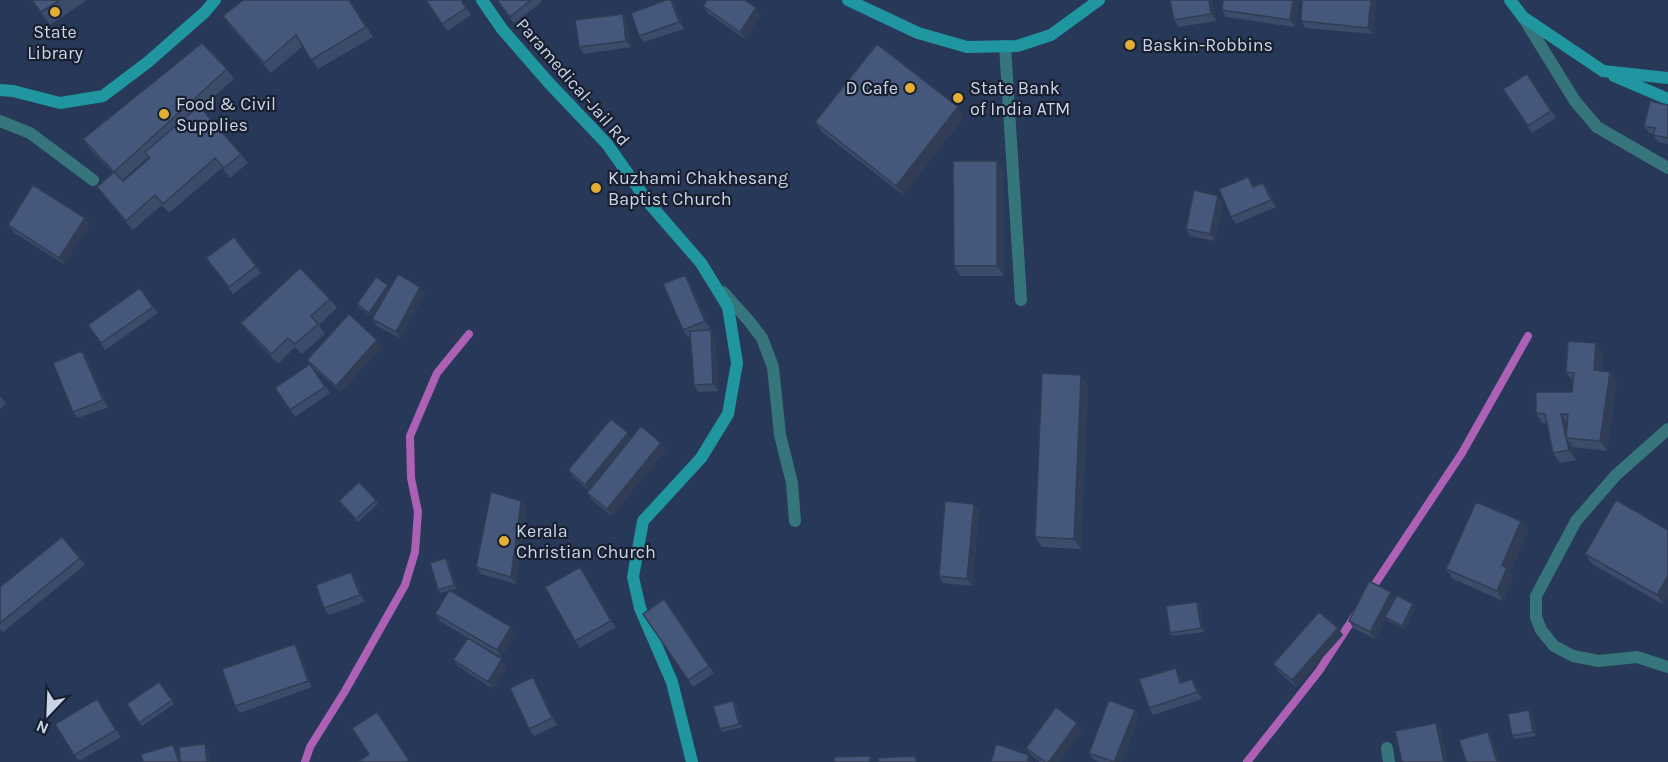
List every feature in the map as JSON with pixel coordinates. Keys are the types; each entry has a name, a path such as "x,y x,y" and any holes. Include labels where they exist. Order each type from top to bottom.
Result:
{"main road":[{"path":"0,90 60,103 103,96 148,62 205,12 214,0"},
{"name":"Paramedical-Jail Rd","path":"482,0 502,29 607,144 648,202 701,262 728,307 738,363 728,414 701,458 643,521 633,577 640,608 672,682 692,762"},
{"path":"848,0 918,33 967,47 1017,46 1051,35 1100,0"},
{"path":"1510,0 1523,17 1603,71 1668,99"},
{"path":"1603,71 1668,78"}],"street":[{"path":"1523,17 1575,101 1597,127 1668,168"},
{"path":"1005,46 1021,300"},
{"path":"0,121 30,133 93,180"},
{"path":"713,282 756,329 769,354 773,367 780,435 792,483 795,521"},
{"path":"1668,429 1616,475 1576,521 1536,596 1536,617 1541,630 1554,646 1573,656 1599,661 1637,657 1668,667"},
{"path":"1387,748 1389,762"}],"building":[{"path":"32,0 60,0 41,12"},
{"path":"243,0 349,0 366,27 311,60 296,35 264,63 223,16"},
{"path":"426,0 461,0 466,8 442,24"},
{"path":"497,0 531,0 510,17"},
{"path":"671,0 679,22 639,36 631,13"},
{"path":"707,0 745,0 756,8 740,32 703,6"},
{"path":"1170,0 1209,0 1211,14 1174,20"},
{"path":"1223,0 1293,0 1290,20 1222,10"},
{"path":"1302,0 1371,0 1368,28 1301,21"},
{"path":"623,14 626,41 579,47 575,20"},
{"name":"Food & Civil Supplies","path":"202,43 227,69 114,172 83,139"},
{"path":"877,44 958,107 896,186 815,122"},
{"path":"1527,74 1551,111 1528,126 1503,89"},
{"path":"1650,101 1668,105 1668,138 1653,135 1655,128 1644,126"},
{"path":"199,106 241,154 224,168 215,158 163,204 155,195 126,221 97,187 114,172 123,181 150,158 145,152"},
{"path":"953,161 997,161 997,266 954,266"},
{"path":"1248,177 1253,187 1263,183 1271,200 1231,217 1219,189"},
{"path":"33,185 85,218 59,258 8,225"},
{"path":"1194,190 1218,196 1210,234 1186,229"},
{"path":"234,237 256,266 229,287 206,258"},
{"path":"300,268 330,299 311,316 318,324 295,344 288,338 271,354 241,323"},
{"path":"398,274 420,287 396,332 372,319"},
{"path":"685,275 705,321 683,330 663,284"},
{"path":"376,277 388,285 369,313 357,304"},
{"path":"140,288 153,307 101,343 88,325"},
{"path":"349,314 377,340 336,386 307,360"},
{"path":"711,330 713,384 694,385 690,331"},
{"path":"1568,341 1596,343 1594,370 1610,372 1600,441 1566,438 1569,450 1553,453 1545,414 1536,413 1536,392 1572,392 1574,373 1566,372","holes":["1561,414 1568,414 1566,438"]},
{"path":"82,351 103,400 73,412 53,363"},
{"path":"310,364 325,387 290,410 275,388"},
{"path":"1042,373 1081,375 1074,539 1035,537"},
{"path":"611,419 628,433 585,485 568,470"},
{"path":"641,426 661,443 607,509 587,493"},
{"path":"359,482 376,500 356,519 339,501"},
{"name":"Kerala Christian Church","path":"491,492 521,501 511,577 476,567"},
{"path":"1616,500 1668,530 1668,576 1657,595 1585,554"},
{"path":"945,501 974,504 967,579 939,576"},
{"path":"1476,502 1521,521 1502,565 1507,568 1497,591 1446,569"},
{"path":"62,537 80,558 0,623 0,587"},
{"path":"446,558 454,585 438,590 430,563"},
{"path":"580,567 611,621 575,641 545,587"},
{"path":"351,572 360,595 324,608 316,585"},
{"path":"1369,581 1391,592 1370,632 1349,621"},
{"path":"449,590 511,627 497,650 435,614"},
{"path":"1397,595 1413,604 1402,626 1385,617"},
{"path":"664,599 709,666 688,680 643,614"},
{"path":"1197,602 1201,628 1170,633 1166,606"},
{"path":"1319,612 1338,628 1292,680 1273,664"},
{"path":"468,638 502,659 488,682 453,660"},
{"path":"295,644 308,681 235,706 222,669"},
{"path":"1176,668 1180,683 1192,679 1197,692 1149,708 1139,679"},
{"path":"533,677 552,718 529,729 510,688"},
{"path":"159,682 172,700 139,723 127,704"},
{"path":"97,699 116,730 74,755 55,724"},
{"path":"1109,700 1135,710 1114,762 1089,753"},
{"path":"733,701 739,724 720,729 713,706"},
{"path":"1056,707 1077,723 1049,762 1045,762 1026,748"},
{"path":"1529,710 1533,732 1512,736 1508,714"},
{"path":"377,712 409,760 406,762 358,762 369,754 352,728"},
{"path":"1436,723 1444,762 1402,762 1395,731"},
{"path":"1488,732 1497,762 1466,762 1459,740"},
{"path":"205,744 207,762 180,762 179,747"},
{"path":"996,744 1029,755 1027,762 991,762"},
{"path":"173,745 179,762 143,762 141,754"},
{"path":"870,756 870,762 834,762 834,757"},
{"path":"915,756 916,762 878,762 878,758"}],"waterway":[{"path":"305,762 310,747 345,691 405,585 415,552 418,512 411,478 410,436 437,373 469,334"},
{"path":"1369,593 1462,453 1528,336"},
{"path":"1247,762 1319,671 1356,614"}],"place":[{"name":"State Library","path":"55,12"},
{"name":"Baskin-Robbins","path":"1130,45"},
{"name":"D Cafe","path":"910,88"},
{"name":"State Bank of India ATM","path":"958,98"},
{"name":"Food & Civil Supplies","path":"164,114"},
{"name":"Kuzhami Chakhesang Baptist Church","path":"596,188"},
{"name":"Kerala Christian Church","path":"504,541"}]}
